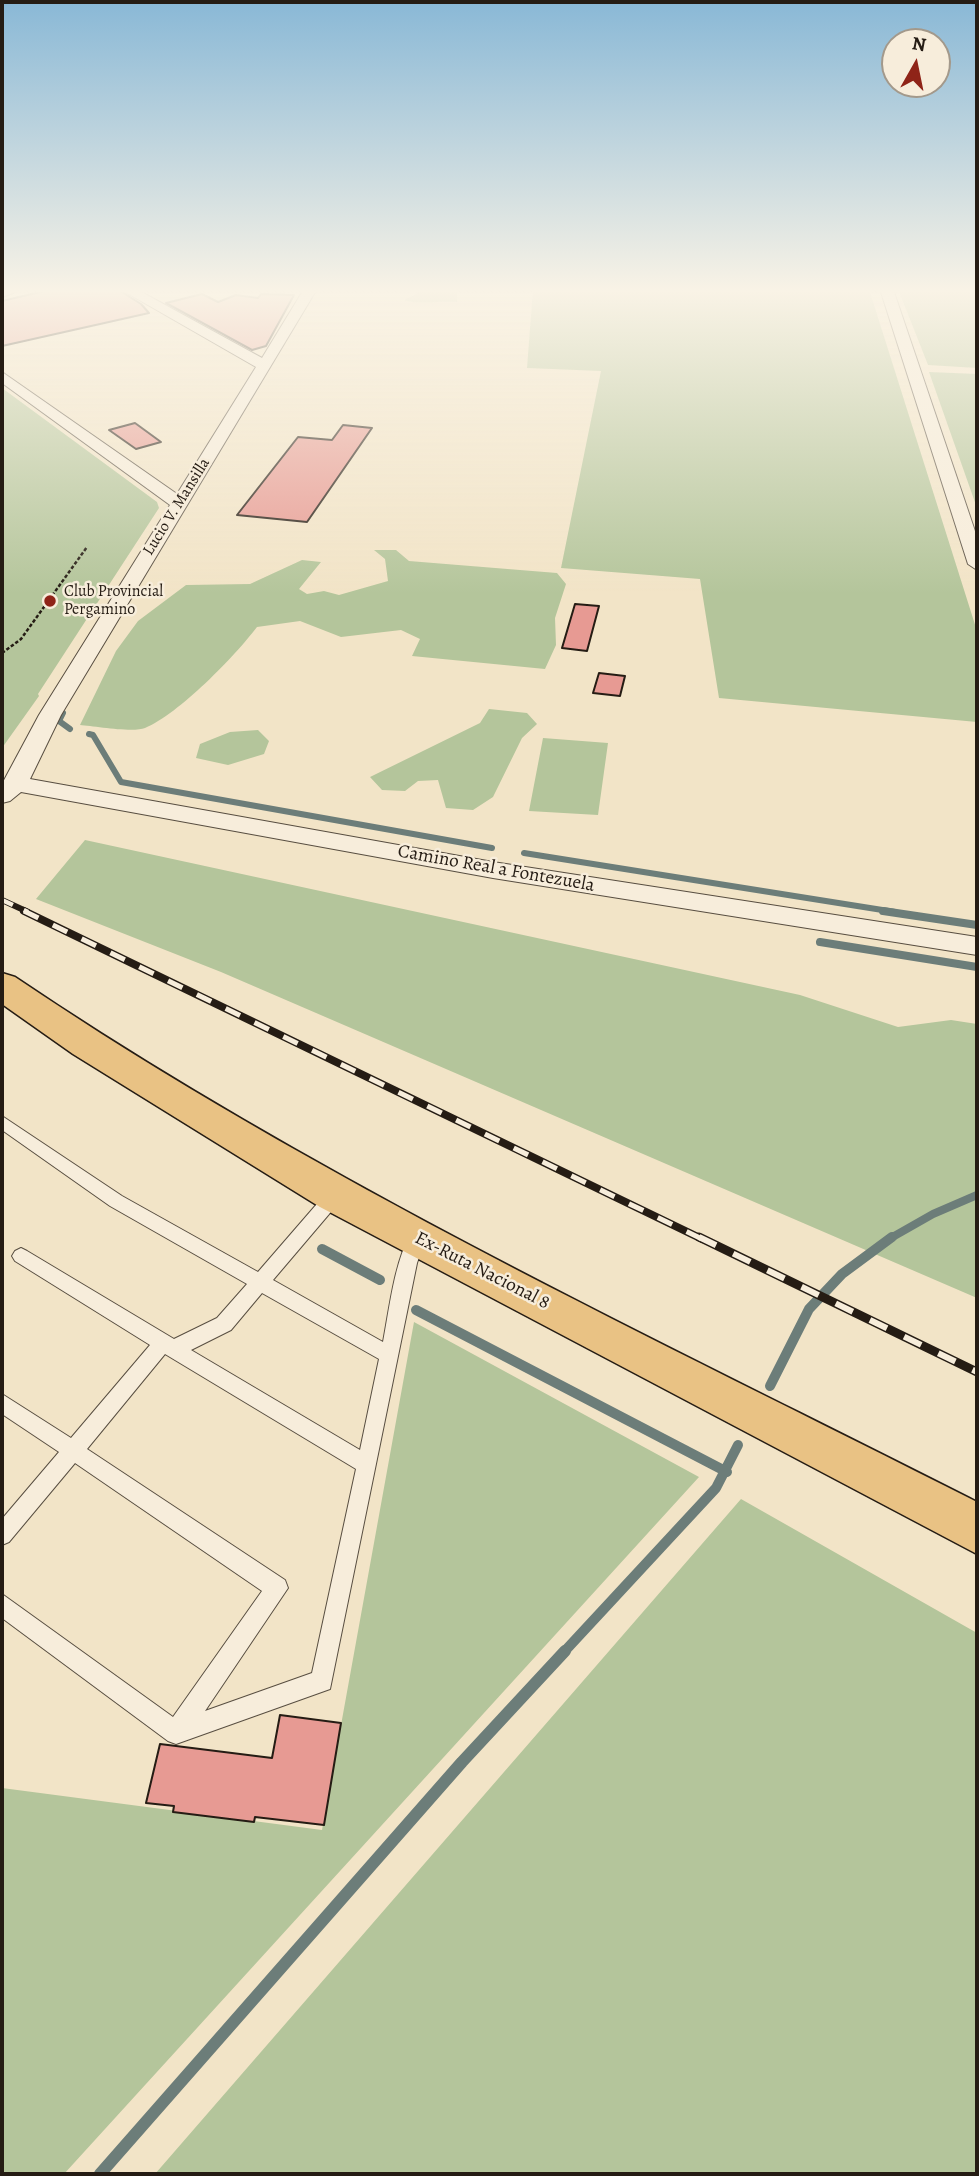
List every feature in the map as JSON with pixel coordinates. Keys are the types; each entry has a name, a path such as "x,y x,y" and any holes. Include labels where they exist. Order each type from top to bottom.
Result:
{"main road":[{"name":"Ex-Ruta Nacional 8","path":"2,986 86,1044 335,1195 977,1529"}],"street":[{"path":"22,391 178,503"},
{"name":"Lucio V. Mansilla","path":"9,790 50,715 248,391"},
{"path":"920,391 977,564"},
{"name":"Camino Real a Fontezuela","path":"9,790 977,946"}],"lane":[{"path":"2,1122 116,1201 389,1355"},
{"path":"2,1535 73,1450 168,1346 224,1324 335,1195"},
{"path":"176,1733 321,1681 408,1263 417,1237"},
{"path":"21,1256 367,1465"},
{"path":"2,1403 277,1588 176,1733"},
{"path":"2,1605 176,1733"}],"path":[{"path":"2,653 22,639 87,547"}],"green space":[{"name":"Club Provincial Pergamino","path":"2,391 5,391 157,502 159,508 39,696 2,748"},
{"path":"597,391 901,391 977,631 977,722 719,698 700,579 561,568"},
{"path":"936,391 977,391 977,508"},
{"path":"374,550 396,550 409,561 557,573 566,584 555,618 556,645 545,669 412,656 420,639 401,630 341,637 300,621 257,627 190,698 145,728 123,730 80,725 116,651 138,621 186,585 250,584 302,560 321,562 299,589 307,594 324,591 339,595 388,581 385,559"},
{"path":"489,709 527,713 537,724 522,738 493,797 473,810 446,808 438,780 418,781 405,791 382,790 370,777 480,723"},
{"path":"258,730 269,741 264,754 228,765 196,758 200,744 230,732"},
{"path":"543,738 608,743 598,815 529,811"},
{"path":"85,840 800,995 898,1027 951,1020 977,1024 977,1298 221,972 36,899"},
{"path":"414,1322 699,1477 64,2174 2,2174 2,1788 322,1830"},
{"path":"741,1499 977,1633 977,2174 155,2174"}],"building":[{"path":"135,423 161,442 136,449 109,430"},
{"path":"343,425 372,428 307,522 237,515 298,437 332,440"},
{"path":"575,604 599,606 587,651 562,648"},
{"path":"599,673 625,676 620,696 593,693"},
{"path":"280,1715 341,1723 324,1825 255,1817 254,1822 173,1812 174,1806 146,1803 160,1744 272,1758"}],"waterway":[{"path":"63,713 59,721 70,729"},
{"path":"89,734 93,735 121,782 492,848"},
{"path":"524,853 895,912"},
{"path":"883,911 977,925"},
{"path":"820,942 977,967"},
{"path":"890,1238 933,1214 977,1195"},
{"path":"770,1386 809,1309 842,1274 890,1238"},
{"path":"322,1249 380,1280"},
{"path":"416,1310 725,1471"},
{"path":"725,1471 738,1445"},
{"path":"563,1653 716,1488 725,1471"},
{"path":"100,2174 462,1762 565,1651"}],"railway":[{"path":"2,900 28,912"},
{"path":"24,911 702,1239"},
{"path":"699,1237 977,1372"}],"place":[{"name":"Club Provincial Pergamino","path":"50,601"}]}
